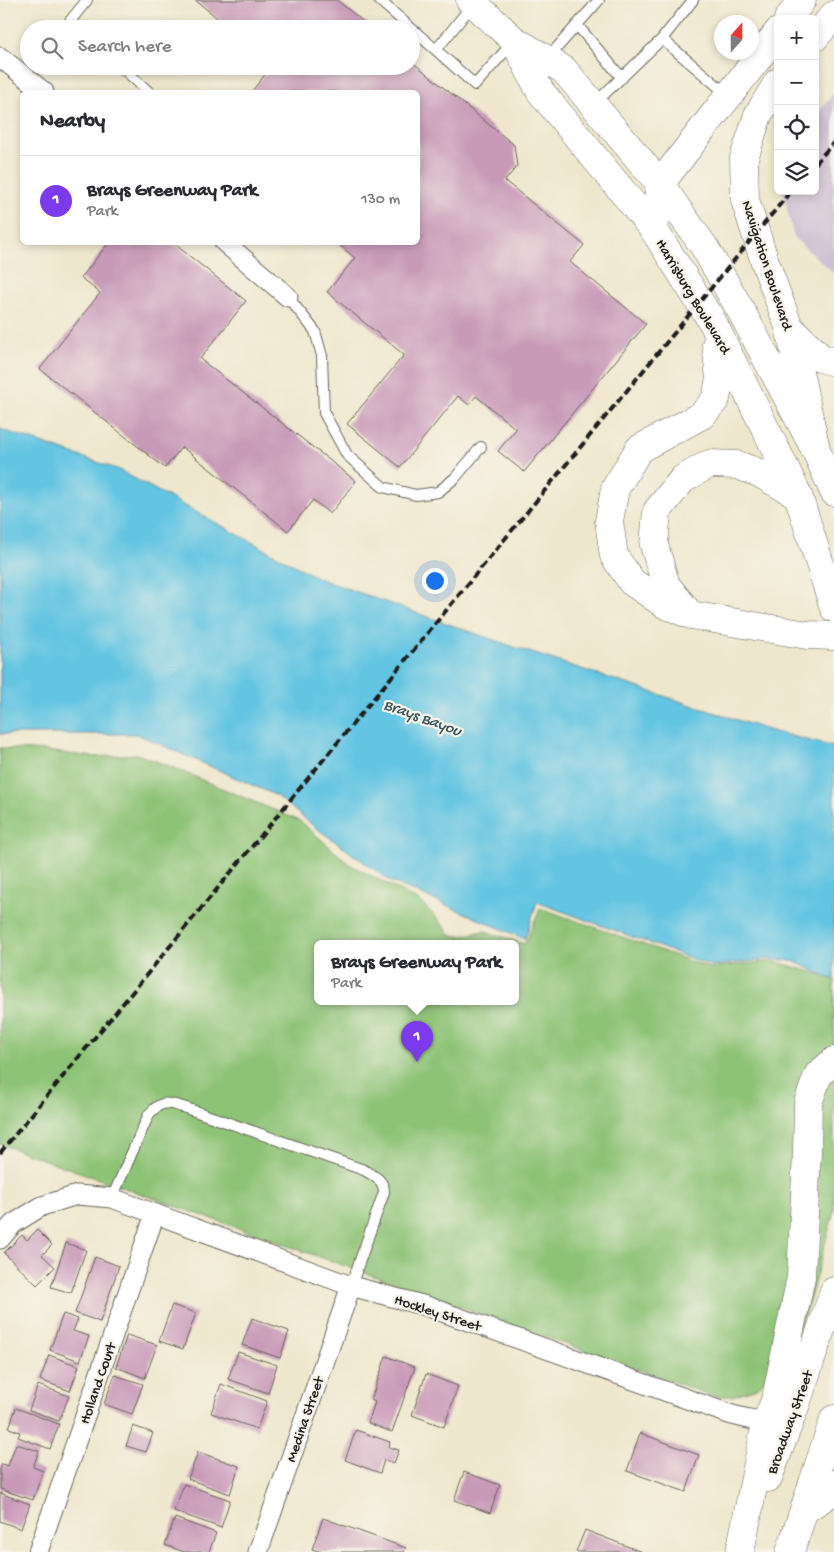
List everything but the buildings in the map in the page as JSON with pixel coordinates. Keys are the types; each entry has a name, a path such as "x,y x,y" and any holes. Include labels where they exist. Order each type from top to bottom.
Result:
{"main road":[{"path":"791,15 802,0"},
{"name":"Harrisburg Boulevard","path":"472,2 514,40 564,70 660,184 709,256 740,310 817,453 834,492"},
{"path":"819,32 834,15"},
{"path":"654,230 660,184 774,37"},
{"name":"Harrisburg Boulevard","path":"514,40 540,91 654,230 713,322 798,495 832,602"},
{"name":"Navigation Boulevard","path":"774,89 758,115 744,158 745,200 789,328 817,453"},
{"path":"713,322 720,378 716,399 702,415 639,449 615,489 609,521 614,556 632,582 664,604 690,615 807,635 834,636"},
{"path":"789,328 821,358 834,362"},
{"path":"690,615 666,584 654,545 657,511 683,479 709,464 737,465 759,473 798,495"},
{"path":"740,1552 766,1423 776,1398 801,1277 808,1102 818,1074 834,1060"},
{"name":"Broadway Street","path":"740,1552 796,1404 834,1291"},
{"path":"793,1551 804,1510 834,1419"},
{"path":"804,1510 827,1495 834,1484"}],"street":[{"path":"0,57 20,73"},
{"path":"23,75 41,90"},
{"path":"227,245 288,297"},
{"name":"Hockley Street","path":"0,1239 13,1224 42,1206 77,1194 112,1198 351,1286 426,1306 732,1415 766,1423"},
{"name":"Holland Court","path":"38,1552 156,1214"},
{"name":"Medina Street","path":"258,1552 351,1286"}],"lane":[{"path":"71,20 86,0"},
{"path":"380,0 402,20"},
{"path":"546,60 599,0"},
{"path":"593,105 662,39 693,0"},
{"path":"436,50 472,2"},
{"path":"577,25 622,78"},
{"path":"420,36 475,85 514,40"},
{"path":"662,39 728,95"},
{"path":"130,75 147,90"},
{"path":"288,297 315,331 322,356 324,413 347,455 384,487 416,495 438,492 455,478 481,447"},
{"path":"112,1198 149,1114 156,1106 163,1103 186,1108 364,1170 380,1180 384,1186 384,1192 351,1286"}],"shaded area":[{"path":"834,93 834,273 794,238 784,195 819,195 819,111"}],"green space":[{"path":"0,748 94,757 137,754 300,821 349,864 421,902 451,936 463,936 484,931 512,940 314,940 314,1005 519,1005 519,942 525,944 540,908 710,968 773,961 834,980 834,1211 810,1298 790,1352 757,1388 732,1396 713,1396 0,1144"}],"water":[{"name":"Brays Bayou","path":"0,429 117,469 320,579 517,648 768,730 834,747 834,980 793,961 768,959 712,966 537,902 525,939 390,881 315,827 277,796 137,734 0,734"}],"railway":[{"path":"819,159 834,142"},
{"path":"0,1153 788,195"}],"place":[{"name":"Brays Greenway Park","path":"417,1062"}]}
